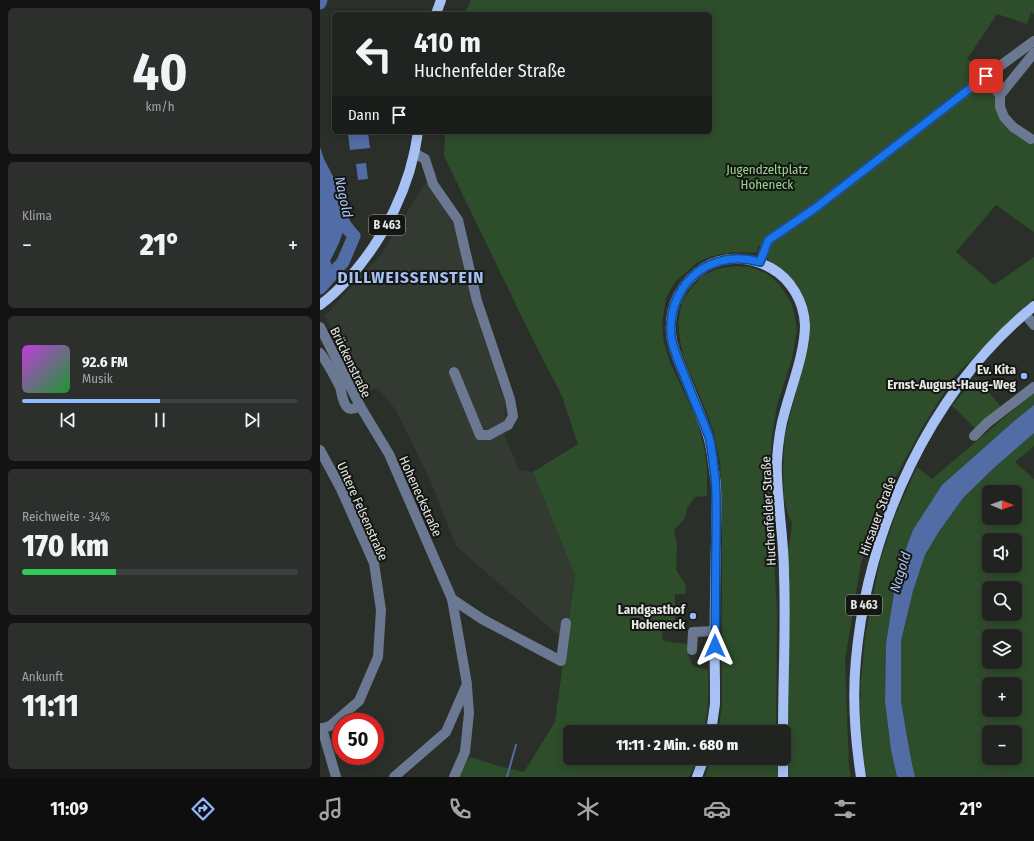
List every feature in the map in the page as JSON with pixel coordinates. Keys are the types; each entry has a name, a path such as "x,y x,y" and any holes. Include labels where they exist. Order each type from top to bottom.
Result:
{"main road":[{"path":"437,12 441,0"},
{"name":"B 463","path":"320,305 333,295 350,277 377,243 392,215 404,186 414,153 418,134"},
{"name":"Huchenfelder Straße","path":"712,725 715,704 716,485 709,439 676,353 671,335 672,314 679,293 693,276 706,267 721,261 735,258 760,262 775,270 790,283 802,308 805,326 800,360 784,414 779,438 777,463 785,613 783,725"},
{"name":"Hirsauer Straße","path":"862,777 855,724 854,700 856,660 867,588 891,509 909,468 947,402 984,354 1034,306"},
{"path":"697,777 701,765"},
{"path":"783,765 783,777"}],"street":[{"path":"760,262 770,239 814,209 986,76 1034,42"},
{"path":"1000,95 1034,53"},
{"path":"986,76 1000,95 1000,106 1004,117 1012,127 1031,139"},
{"path":"414,153 425,159 434,184 458,220 477,301 510,399 513,416 508,425 489,435 480,435 454,372"},
{"path":"1025,314 1034,325"},
{"name":"Brückenstraße","path":"320,327 360,406 351,409 347,407 340,388 320,353"},
{"path":"974,436 1034,387"},
{"name":"Hoheneckstraße","path":"360,406 389,454 452,599 467,684 469,713 465,752 454,777"},
{"name":"Untere Felsenstraße","path":"320,450 340,487 374,563 380,610 378,657 359,701 330,726 321,729"},
{"path":"452,599 482,619 560,661 566,623"},
{"path":"692,650 693,632 715,631"},
{"path":"394,777 446,732 467,684"},
{"path":"321,729 336,777"}],"shaded area":[{"path":"427,180 451,218 463,252 473,305 505,402 504,434 519,470 533,472 575,576 566,642 456,546 431,482 396,410 377,388 359,393 325,316 382,253"}],"green space":[{"name":"Jugendzeltplatz Hoheneck","path":"471,0 1034,0 1034,14 1031,12 1027,24 997,14 967,59 986,72 998,96 998,108 1034,142 1034,232 996,205 956,252 994,285 1034,257 1034,298 954,377 922,428 888,491 861,563 845,660 849,767 851,777 788,777 788,765 791,765 791,725 787,725 788,550 792,523 784,500 783,466 785,435 809,342 810,319 806,303 799,289 788,276 768,260 763,247 758,246 757,252 726,253 698,262 675,282 666,298 662,324 664,343 670,362 697,420 705,452 707,496 695,497 687,508 685,518 674,530 677,546 676,570 686,585 685,594 675,594 675,627 663,628 662,634 663,641 687,644 689,657 693,666 708,670 708,701 704,725 563,725 563,765 694,765 689,777 458,777 467,760 471,757 498,766 524,772 555,722 575,576 533,472 578,444 562,396 533,340 444,156 445,134 712,134 712,12 465,12"},
{"path":"735,266 750,267 766,273 779,284 792,304 797,328 792,359 777,405 772,437 769,475 777,612 776,725 719,725 722,706 722,499 720,462 714,434 707,413 683,356 678,323 682,301 692,287 702,276 717,269"},
{"path":"976,377 1001,407 977,430 952,406"},
{"path":"1034,392 1034,405 942,485 897,573 886,644 885,702 891,750 897,777 867,777 860,716 861,680 865,637 880,561 895,516 917,467 932,479"},
{"path":"1034,433 1034,446 1015,462 1034,479 1034,777 915,777 901,701 901,641 913,591 925,555 938,533 963,498 995,467"},
{"path":"709,765 777,765 778,777 705,777"}],"water":[{"path":"348,134 368,134 370,148 350,150"},
{"path":"320,147 324,159 336,182 338,204 354,226 354,236 345,226 330,261 332,265 320,281"},
{"path":"366,163 368,179 358,180 356,164"},
{"name":"Nagold","path":"1034,405 1034,433 995,467 963,498 938,533 925,555 913,591 901,641 901,701 915,777 897,777 891,750 885,702 886,644 897,573 913,530 942,485"}],"waterway":[{"name":"Nagold","path":"320,288 343,262 354,236 345,226 343,221"},
{"path":"507,777 516,745"}],"place":[{"name":"Ev. Kita Ernst-August-Haug-Weg","path":"1024,376"},
{"name":"Landgasthof Hoheneck","path":"693,616"}],"district":[{"name":"DILLWEISSENSTEIN","path":"411,277"}],"route":[{"path":"715,646 716,485 709,439 676,353 671,335 672,314 679,293 693,276 713,264 735,258 760,262 770,239 814,209 986,76"}]}
